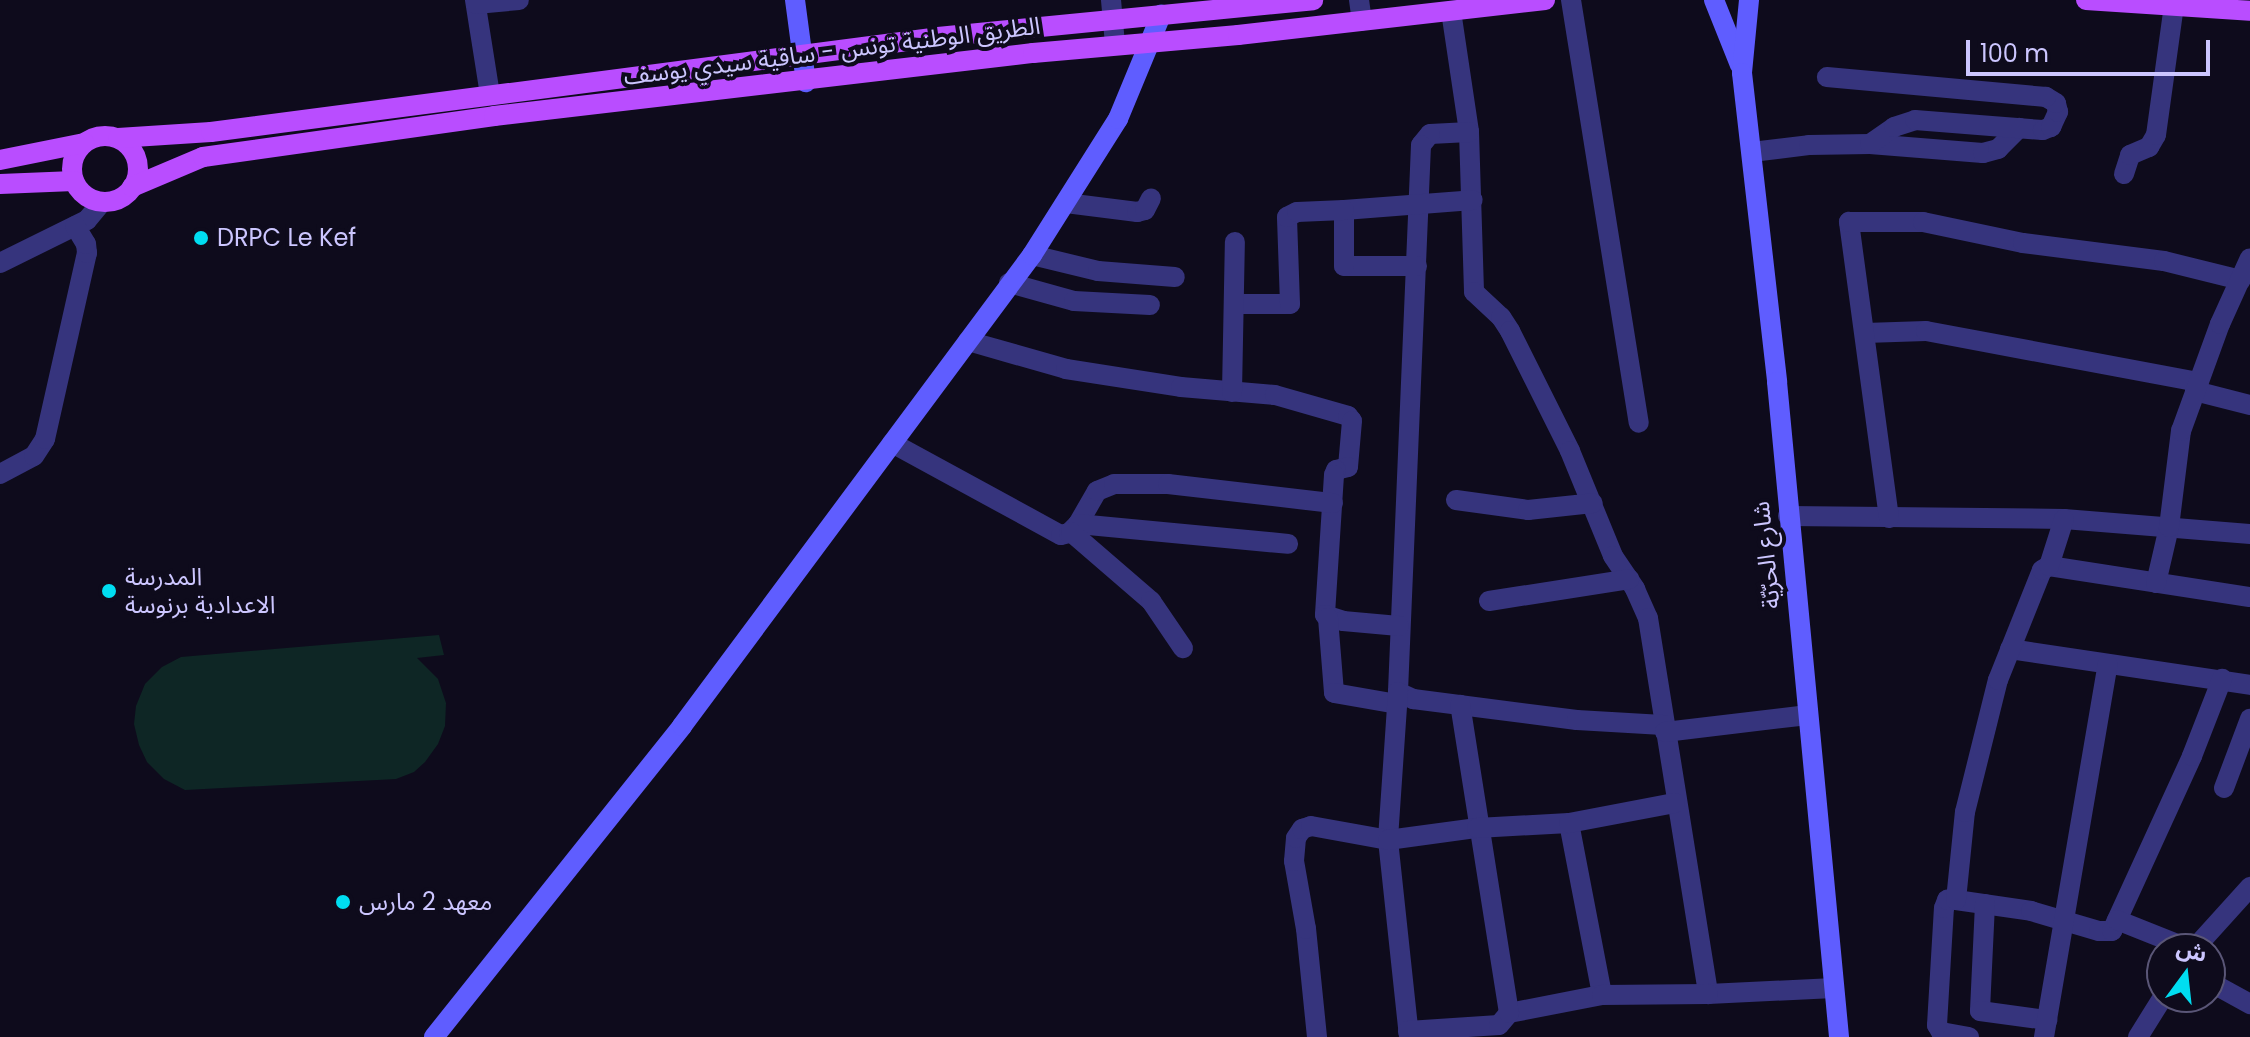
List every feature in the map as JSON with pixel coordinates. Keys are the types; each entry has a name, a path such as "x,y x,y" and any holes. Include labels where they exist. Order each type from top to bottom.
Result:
{"main road":[{"name":"الطريق الوطنية تونس - ساقية سيدي يوسف","path":"118,138 211,132 802,55 1112,10 1161,15 1258,3 1313,0"},
{"name":"الطريق الوطنية تونس - ساقية سيدي يوسف","path":"132,187 183,163 228,153 494,116 1115,44 1545,0"},
{"path":"2086,0 2250,11"},
{"path":"0,160 84,143 100,136 118,138 130,147 137,159 138,174 132,187 122,197 0,184"},
{"path":"84,143 73,160 88,193"}],"street":[{"path":"490,95 475,2 519,0"},
{"path":"795,0 806,82"},
{"path":"1359,0 1362,21"},
{"path":"1571,0 1639,423"},
{"name":"شارع الحرّيّة","path":"1714,0 1742,69"},
{"name":"شارع الحرّيّة","path":"1749,0 1742,69 1839,1037"},
{"path":"2124,174 2130,155 2149,147 2156,135 2174,6"},
{"path":"1112,10 1115,44"},
{"path":"1451,11 1469,132 1474,292 1505,323 1593,503 1613,556 1629,579 1648,618 1675,803 1708,994"},
{"path":"434,1037 682,726 1032,255 1118,119 1161,15"},
{"path":"1827,77 2046,97 2056,103 2056,118 2048,129 1915,120 1894,127 1870,144"},
{"path":"1752,152 1809,145 1870,144 1983,153 1998,149 2019,128"},
{"path":"1469,132 1430,134 1422,140 1388,840 1408,1034 1499,1025 1509,1013 1602,995 1834,988"},
{"path":"0,474 34,456 45,439 87,253 78,224 88,193"},
{"path":"1066,203 1137,212 1145,210 1151,198"},
{"path":"1234,304 1288,306 1291,300 1287,217 1297,212 1473,200"},
{"path":"1344,210 1344,266 1417,266"},
{"path":"1889,518 1848,226 1855,221 1923,222 2023,243 2164,261 2243,287"},
{"path":"0,263 78,224"},
{"path":"1232,392 1235,242"},
{"path":"1032,255 1098,271 1175,277"},
{"path":"2156,583 2169,527 2176,450 2197,386 2243,287 2250,258"},
{"path":"1009,283 1074,301 1150,305"},
{"path":"1865,333 1926,331 2197,386 2250,405"},
{"path":"968,341 1066,369 1275,395 1351,418 1348,467 1335,471 1325,612 1334,693 1664,728 1808,715"},
{"path":"892,443 1056,534 1075,528 1288,544"},
{"path":"1075,528 1097,491 1114,484 1168,484 1333,503"},
{"path":"1456,500 1528,510 1593,503"},
{"path":"1788,516 2064,519 2250,534"},
{"path":"2049,566 2064,519"},
{"path":"1075,528 1151,601 1183,648"},
{"path":"1956,900 1965,812 1991,705 2042,570 2049,566 2250,597"},
{"path":"1489,601 1629,579"},
{"path":"1328,618 1399,626"},
{"path":"2010,649 2250,685"},
{"path":"1980,1011 2046,1028 2108,664"},
{"path":"1985,904 1977,1034 1969,1036 1941,1032 1937,1025 1947,900 1985,904 2066,919 2106,932 2112,931 2192,756 2222,679"},
{"path":"1460,705 1477,828 1509,1013"},
{"path":"2224,788 2250,719"},
{"path":"1317,1037 1306,929 1294,861 1296,838 1300,830 1311,826 1388,840 1477,828 1569,823 1675,803"},
{"path":"1569,823 1602,995"},
{"path":"2207,933 2250,887"},
{"path":"2117,920 2151,933"},
{"path":"2226,991 2250,1004"},
{"path":"2138,1037 2153,1013"}],"green space":[{"path":"439,635 444,655 417,658 438,679 446,703 445,726 438,744 425,762 414,772 396,779 185,790 164,779 147,762 139,745 134,724 136,706 145,684 162,667 181,657"}],"place":[{"name":"DRPC Le Kef","path":"201,238"},
{"name":"المدرسة الاعدادية برنوسة","path":"109,591"},
{"name":"معهد 2 مارس","path":"343,902"}]}
